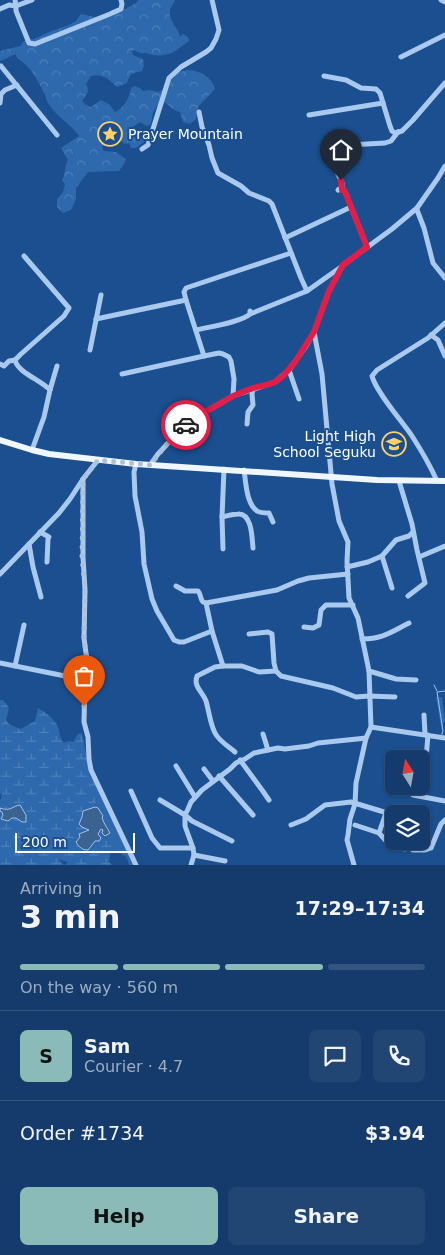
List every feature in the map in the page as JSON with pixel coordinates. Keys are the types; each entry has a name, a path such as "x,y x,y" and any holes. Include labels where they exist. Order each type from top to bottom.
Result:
{"main road":[{"path":"0,440 49,454 136,464 399,481 445,480"}],"street":[{"path":"0,9 32,0"},
{"path":"16,3 16,11 30,43 35,44 121,9 122,4 120,0"},
{"path":"142,149 148,145 169,78 181,67 206,52 216,39 219,30 212,0"},
{"path":"441,0 445,2"},
{"path":"401,57 445,35"},
{"path":"1,66 57,135"},
{"path":"324,76 346,80 361,88 376,89 380,93 392,130 398,132"},
{"path":"330,146 385,143 391,141 398,132 402,131 413,120 445,83"},
{"path":"0,103 1,94 5,90 17,85"},
{"path":"309,115 383,102"},
{"path":"199,112 202,127 218,173 241,186 249,193 272,204 290,253 307,291"},
{"path":"196,330 240,320 249,316 250,312 307,291 392,229 417,208 445,166"},
{"path":"336,170 342,183 340,190 344,190 346,194 367,247"},
{"path":"285,238 350,207"},
{"path":"417,208 433,263 445,278"},
{"path":"204,356 184,290 188,287 290,253"},
{"path":"0,364 4,366 8,361 15,360 64,316 69,308 24,256"},
{"path":"150,465 184,427 200,415 233,396 275,382 289,370 314,332 329,291 343,265"},
{"path":"90,350 101,295"},
{"path":"96,318 186,300"},
{"path":"437,481 412,436 384,398 373,381 372,376 377,370 421,343 445,323"},
{"path":"314,332 322,374 330,452 330,476 339,521 348,542 349,598 358,618 369,672 371,727 366,738 356,783 355,804 350,819 348,840 354,865"},
{"path":"431,335 438,340 445,356"},
{"path":"122,374 204,356 223,354 232,361 233,396"},
{"path":"15,360 16,365 20,369 50,390"},
{"path":"32,450 44,417 57,366"},
{"path":"289,370 299,399"},
{"path":"247,424 248,412 252,405 253,388"},
{"path":"0,574 64,507 98,460"},
{"path":"136,464 134,472 135,496 142,532 144,564 152,599 157,611 174,640 179,642 184,642 212,630"},
{"path":"223,549 224,469"},
{"path":"244,470 253,507 262,513 269,513 273,522"},
{"path":"83,479 84,638 90,673 90,676 85,680 84,722 88,737 89,759 91,770 136,865"},
{"path":"399,481 425,583 408,596"},
{"path":"222,517 245,515 249,521 253,548"},
{"path":"40,532 49,537 47,562"},
{"path":"348,567 382,556 396,540 409,536 413,532"},
{"path":"29,544 34,574 41,597"},
{"path":"419,557 445,546"},
{"path":"382,556 392,588"},
{"path":"206,602 277,590 310,578 348,574"},
{"path":"176,586 185,591 198,591 203,602 206,602 223,666"},
{"path":"304,628 313,628 319,625 321,610 326,605 352,605"},
{"path":"362,639 388,635 409,623"},
{"path":"16,666 24,625"},
{"path":"249,634 268,632 272,634 274,663 276,671 281,676 333,688 356,698 369,696 395,698"},
{"path":"0,663 85,680"},
{"path":"235,752 215,733 206,701 195,682 197,676 215,667 223,666 242,666 259,672 276,671"},
{"path":"369,672 396,679 416,680"},
{"path":"424,715 426,750"},
{"path":"371,727 445,738"},
{"path":"263,734 268,750"},
{"path":"191,865 194,855 185,826 185,816 191,802 202,790 240,760 245,760 254,753 278,748 285,749 318,743 366,738"},
{"path":"240,760 268,800"},
{"path":"176,766 196,797"},
{"path":"204,769 213,782"},
{"path":"220,776 253,815"},
{"path":"131,791 152,838 160,848 193,848"},
{"path":"413,795 445,801"},
{"path":"160,800 192,821 232,841"},
{"path":"291,826 306,819 325,805 352,802 385,813"},
{"path":"379,833 385,816"},
{"path":"430,848 441,824 445,820"},
{"path":"355,825 379,833 385,840"},
{"path":"194,855 225,861"}],"green space":[{"path":"138,0 175,0 170,10 171,18 180,37 183,34 188,37 189,41 172,53 165,55 132,51 133,55 143,59 144,66 142,71 132,74 127,83 117,87 105,77 99,75 91,76 86,84 87,93 82,101 91,107 101,100 110,105 115,112 126,102 131,88 135,86 143,91 159,92 169,85 173,77 178,73 191,70 209,78 215,89 198,107 196,119 190,124 183,122 180,112 164,102 155,109 151,124 147,126 140,122 133,127 129,134 132,137 139,135 144,137 145,141 136,148 131,148 129,143 125,144 121,141 106,142 102,147 104,151 116,152 126,159 124,164 119,171 88,172 76,188 76,199 71,210 63,213 57,207 57,199 63,192 65,184 62,180 68,160 61,148 79,136 49,105 34,74 17,58 16,54 0,61 0,51 20,46 25,40 34,39 69,25 76,21 81,14 99,18 112,16 136,3"},
{"path":"436,697 442,697 445,722 443,723 443,735 440,735 442,732"},
{"path":"0,700 3,700 9,708 6,720 9,724 20,729 35,721 38,708 54,721 64,743 73,742 78,734 82,733 90,774 99,791 95,807 83,811 79,824 91,830 95,841 101,838 98,834 101,829 104,830 102,833 114,850 110,855 109,862 112,865 65,865 68,862 58,859 64,865 0,865 0,811 8,821 16,818 26,822 26,815 20,805 10,809 0,808 2,792 0,795"},
{"path":"99,791 135,865 129,865 126,857 114,850 105,836 110,832 103,823 98,808 95,807"}],"shaded area":[{"path":"20,805 26,815 26,822 16,818 8,821 1,819 3,815 0,808 9,809"},
{"path":"95,807 98,808 103,816 103,821 110,833 105,836 101,829 98,834 101,838 99,841 95,841 88,850 80,847 76,842 80,837 79,834 89,830 79,824 83,811"}],"waterway":[{"path":"434,685 437,691"},
{"path":"442,734 437,692 445,691"}],"way so far":[{"path":"84,706 85,680 90,676 90,673 84,638 83,479 98,460 150,465 170,440 186,425"}],"place":[{"name":"Prayer Mountain","path":"110,134"},
{"name":"Light High School Seguku","path":"394,444"}],"route":[{"path":"186,425 233,396 275,382 289,370 306,346 314,332 329,291 343,265 367,247 346,194 342,190 341,180"}]}
